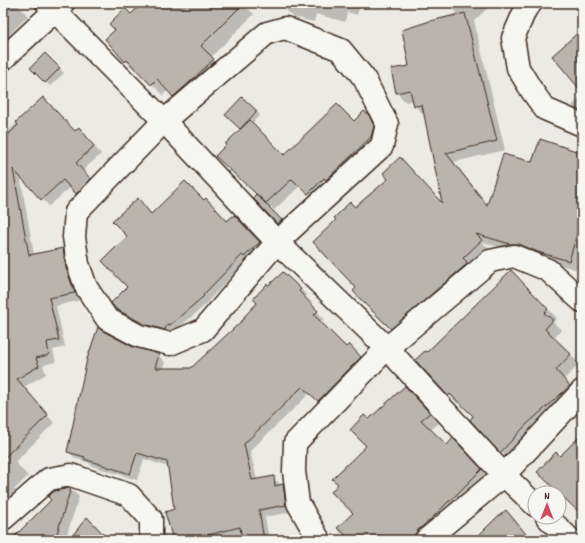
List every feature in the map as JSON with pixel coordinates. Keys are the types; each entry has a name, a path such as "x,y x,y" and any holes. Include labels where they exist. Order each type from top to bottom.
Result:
{"street":[{"path":"531,3 526,8 513,38 518,68 545,110 582,125"},
{"path":"3,59 55,6 277,242 387,348 504,475 527,497"},
{"path":"285,28 342,50 364,78 387,124 382,146 277,242 203,330 170,344 138,336 107,319 86,287 78,264 74,237 76,212 164,121 267,33 285,28"},
{"path":"319,540 298,503 294,471 295,443 387,348 490,261 514,256 548,270 582,301"},
{"path":"426,540 504,475 582,391"},
{"path":"3,519 49,479 71,475 129,495 151,518 151,540"},
{"path":"555,525 571,540"}],"building":[{"path":"143,3 244,3 201,46 214,59 173,97 157,79 151,85 127,60 125,62 105,39 115,30 109,24 125,8 131,14"},
{"path":"465,13 497,141 446,153 487,205 503,154 532,162 540,139 582,153 582,217 569,261 538,252 519,244 510,244 476,234 482,240 463,258 468,263 391,329 353,291 356,288 313,242 336,220 334,218 350,202 355,207 388,179 383,173 400,157 442,203 422,105 414,106 410,90 396,93 391,69 409,66 402,30 430,21"},
{"path":"582,29 582,92 552,56"},
{"path":"45,53 60,68 45,83 30,68"},
{"path":"43,97 75,131 79,127 94,146 76,163 91,179 76,194 63,180 41,200 13,169 29,255 63,248 66,268 75,293 49,298 59,340 47,342 49,355 36,358 39,366 17,379 48,415 3,459 3,164 8,164 3,158 3,140 18,125 16,122"},
{"path":"242,97 257,111 240,129 225,115"},
{"path":"337,104 354,121 364,111 369,115 374,126 371,137 326,180 324,178 308,194 292,179 266,203 215,156 250,120 284,155"},
{"path":"185,181 204,200 206,198 227,221 234,215 260,242 244,257 242,255 203,295 204,296 170,325 167,324 165,330 144,324 116,309 111,303 127,287 102,261 127,236 112,221 138,198 151,214"},
{"path":"256,194 282,220 277,224 253,198"},
{"path":"511,270 548,309 544,313 553,320 545,329 571,354 556,370 570,386 526,425 500,453 470,420 473,416 450,394 448,396 415,360 425,351 427,352"},
{"path":"283,272 301,289 299,291 318,311 314,315 346,347 349,344 361,357 318,401 302,387 244,444 252,480 274,476 275,486 283,484 286,505 259,510 264,540 242,540 240,527 204,536 205,540 173,540 165,512 174,509 167,462 137,453 130,474 84,459 85,457 67,452 87,359 98,327 133,347 159,354 155,368 191,368 245,318 243,318 257,303 253,299 267,284 269,285"},
{"path":"405,386 430,413 421,420 447,445 453,438 482,469 418,530 411,540 360,540 347,536 337,528 353,513 331,492 338,484 332,479 366,446 350,430 364,415 369,419"},
{"path":"582,434 582,515 567,501 567,485 551,485 537,472 556,452 560,456"},
{"path":"71,488 55,540 11,540 51,500 48,497 53,492"},
{"path":"506,510 531,540 474,540 494,520"},
{"path":"87,517 109,540 69,540"}]}
